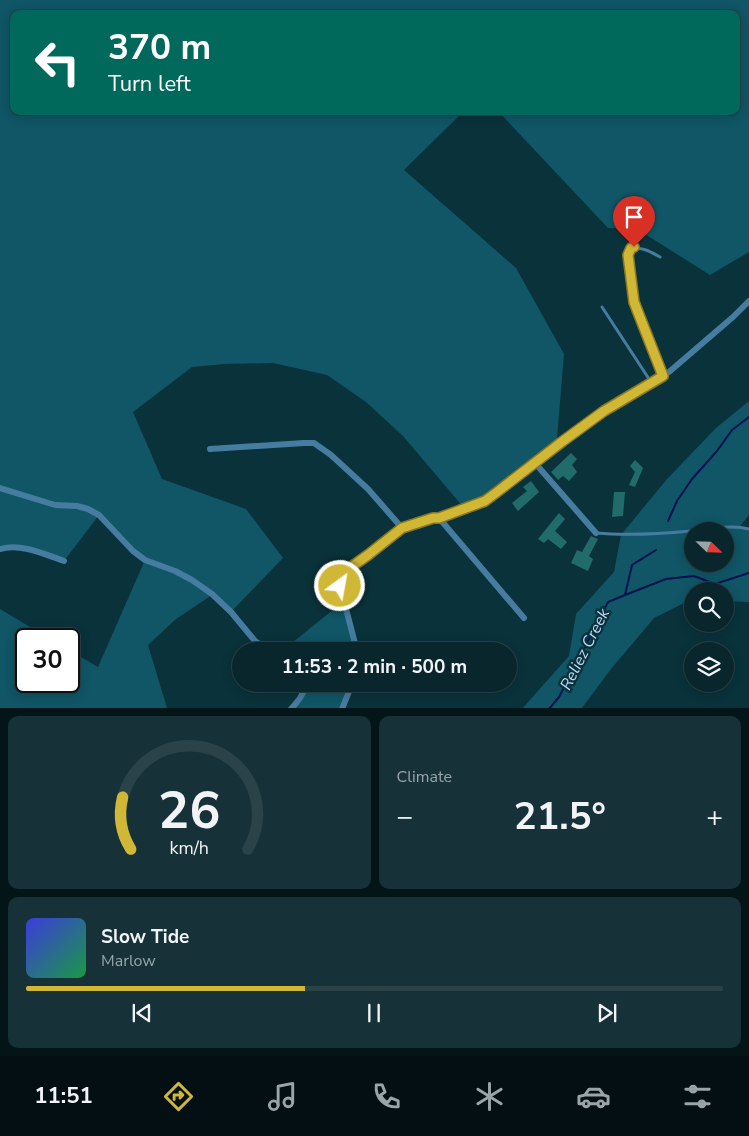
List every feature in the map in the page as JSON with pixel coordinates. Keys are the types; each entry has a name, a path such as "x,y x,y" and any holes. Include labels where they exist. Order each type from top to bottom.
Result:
{"street":[{"path":"355,642 340,586 342,577 347,570 402,528 433,518 439,518 485,501 604,411 669,372 749,301"},
{"path":"210,448 314,443 331,455 368,489 402,528"},
{"path":"535,463 596,533"},
{"path":"0,488 55,505 77,506 88,509 99,515 133,551 145,560 184,575 212,594 255,642"},
{"path":"439,518 524,618"},
{"path":"0,549 11,547 32,550 64,560"},
{"path":"291,708 300,700 304,692"},
{"path":"342,708 349,692"}],"lane":[{"path":"660,257 642,248 634,247 631,248 628,255 634,302 663,376"},
{"path":"602,307 652,382"},
{"path":"596,533 621,535 740,527 749,530"}],"shaded area":[{"path":"0,0 749,0 749,252 710,275 637,229 608,228 502,115 740,115 740,10 10,10 10,115 460,115 404,170 516,268 564,354 556,450 497,492 464,508 403,436 366,402 327,375 273,363 192,367 133,412 162,479 246,509 283,558 231,612 212,595 176,619 148,645 167,708 0,708 0,609 32,628 15,628 15,693 80,693 80,656 98,667 145,560 99,515 64,561 32,549 0,549"},
{"path":"749,401 749,515 740,526 749,529 749,602 734,601 734,582 684,582 684,603 654,618 611,669 582,708 523,708 569,656 576,614 614,572 621,535 667,479 716,428"},
{"path":"344,601 355,642 293,642"},
{"path":"301,692 349,692 342,708 292,708"}],"building":[{"path":"571,453 577,459 572,465 577,472 569,481 563,476 558,480 551,472"},
{"path":"635,460 643,468 635,487 629,485 635,472 630,466"},
{"path":"531,481 539,492 518,511 512,503 527,491 523,487"},
{"path":"614,492 625,492 623,516 612,517"},
{"path":"559,513 565,519 555,531 567,542 561,549 548,539 544,543 538,539"},
{"path":"591,536 598,539 589,556 593,559 588,571 571,563 577,550 582,552"}],"waterway":[{"name":"Reliez Creek","path":"668,521 677,501 692,479 717,451 732,430 749,417"},
{"name":"Reliez Creek","path":"550,708 559,697 608,602 625,595 632,565 656,550"},
{"path":"625,595 666,579 694,576 715,584 749,573"}],"route":[{"path":"340,586 342,577 347,570 402,528 433,518 439,518 485,501 604,411 663,376 634,302 628,255 631,248 634,247"}]}
